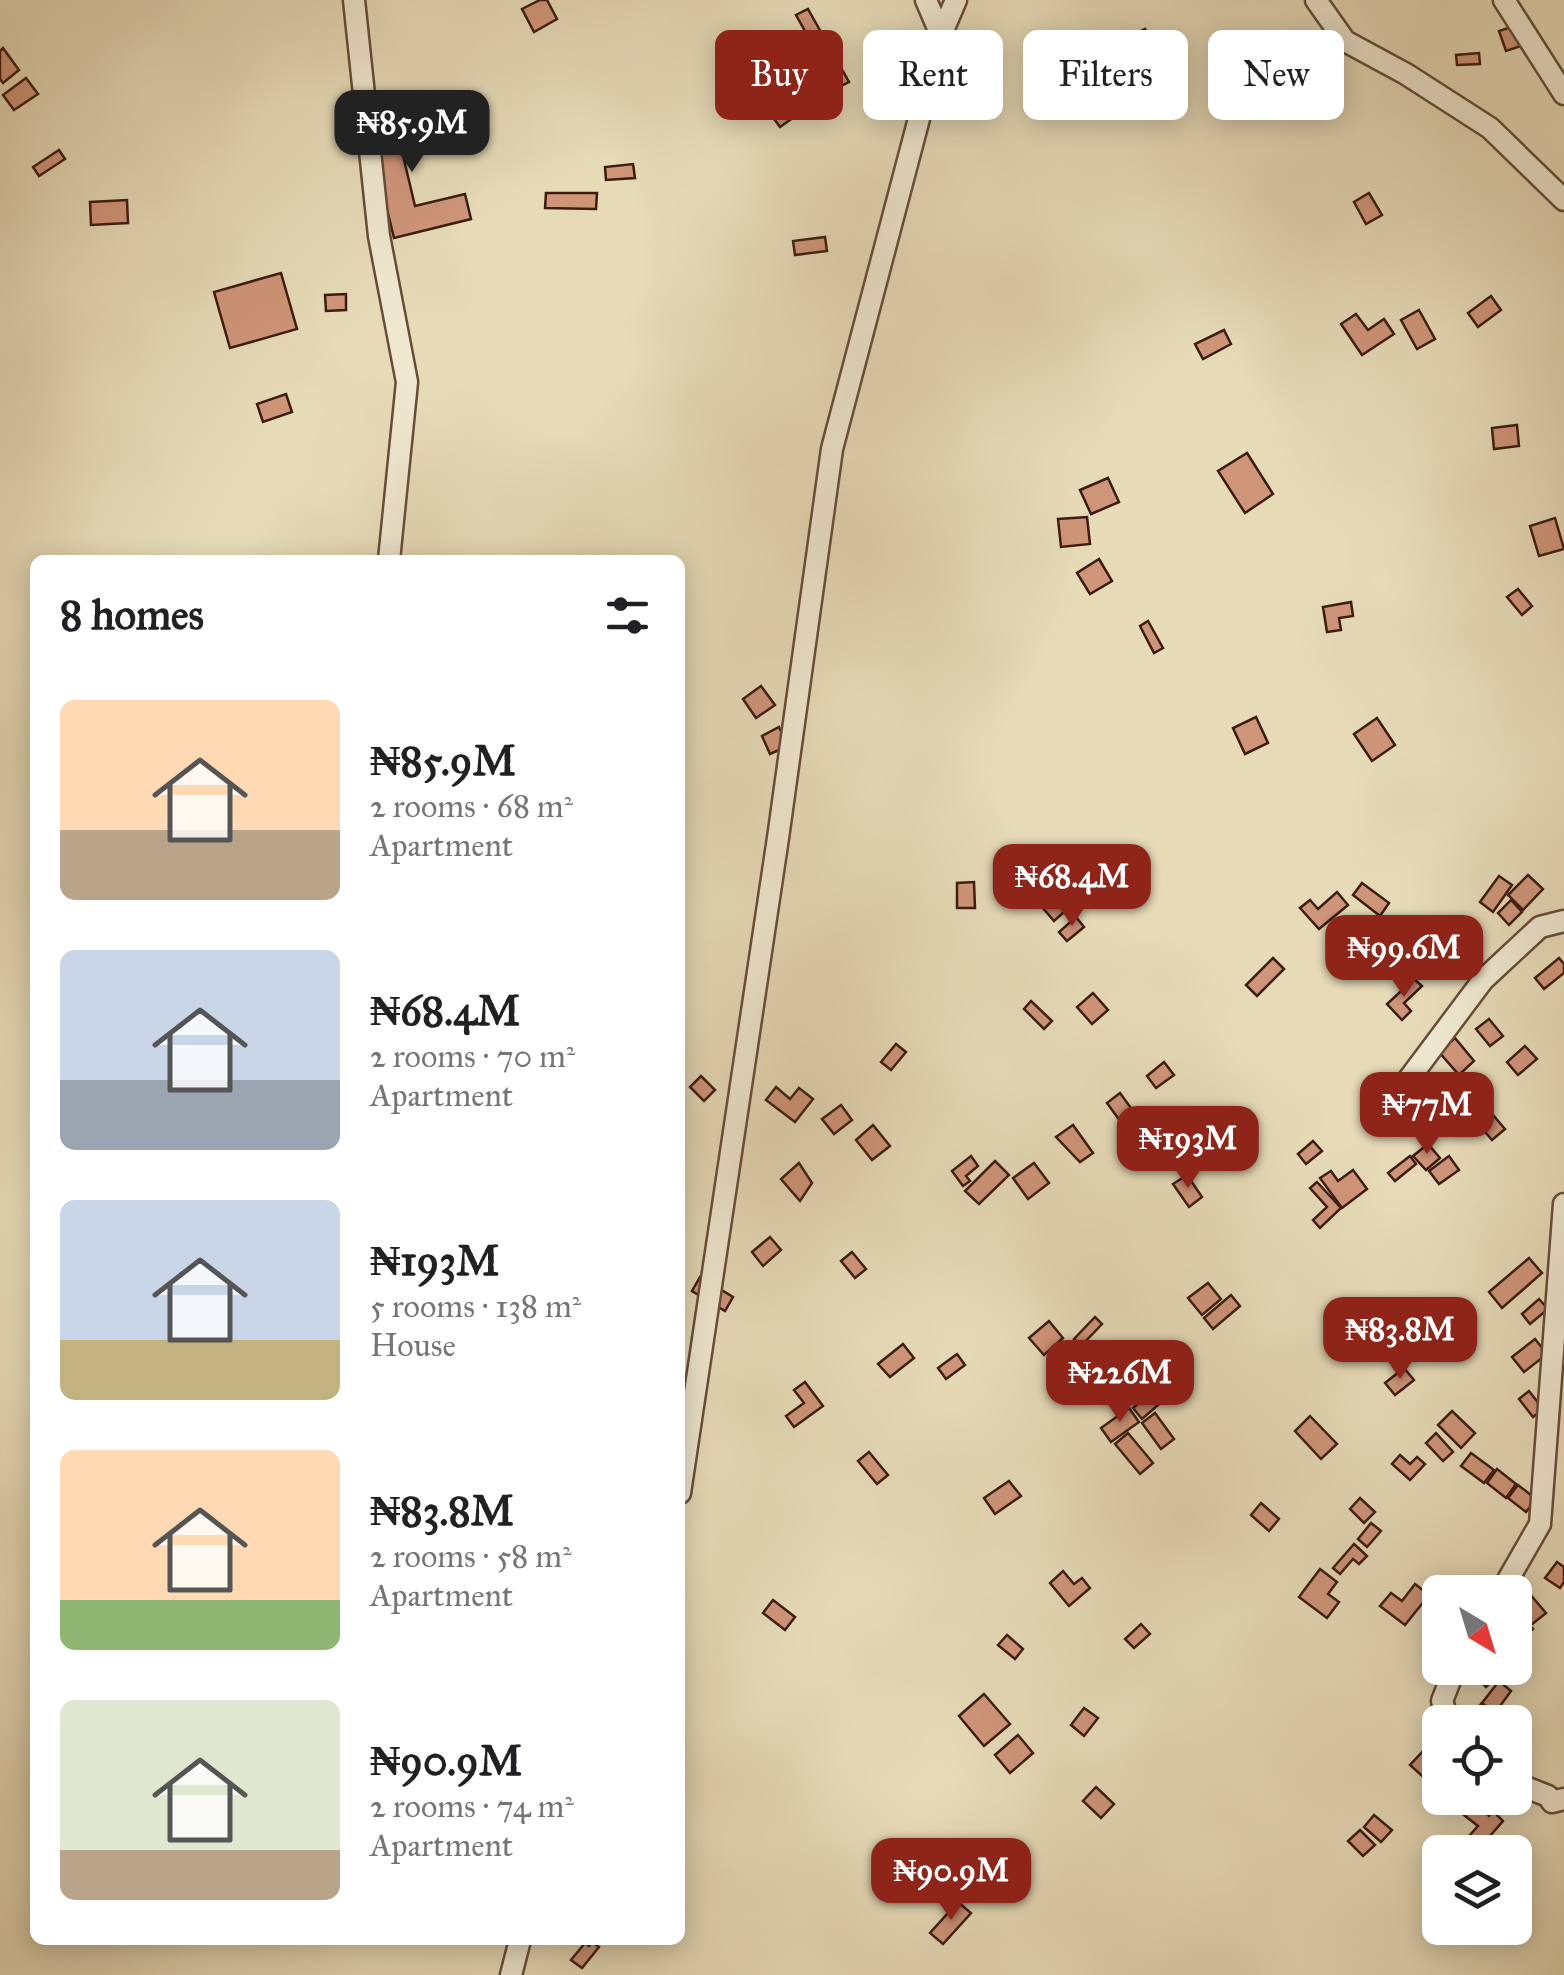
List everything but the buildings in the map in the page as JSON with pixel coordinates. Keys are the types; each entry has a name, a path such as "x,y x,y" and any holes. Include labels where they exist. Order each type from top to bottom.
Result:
{"street":[{"path":"354,0 379,236 407,382 390,555"},
{"path":"926,0 939,30"},
{"path":"943,30 956,0"},
{"path":"1316,0 1345,41 1406,74 1490,128 1564,200"},
{"path":"1504,0 1564,94"},
{"path":"685,1460 832,450 918,120"},
{"path":"1378,1120 1483,980 1540,927 1564,920"},
{"path":"1511,1575 1540,1524 1564,1204"},
{"path":"1532,1790 1548,1796 1552,1802 1564,1799"},
{"path":"510,1975 519,1945"}]}
